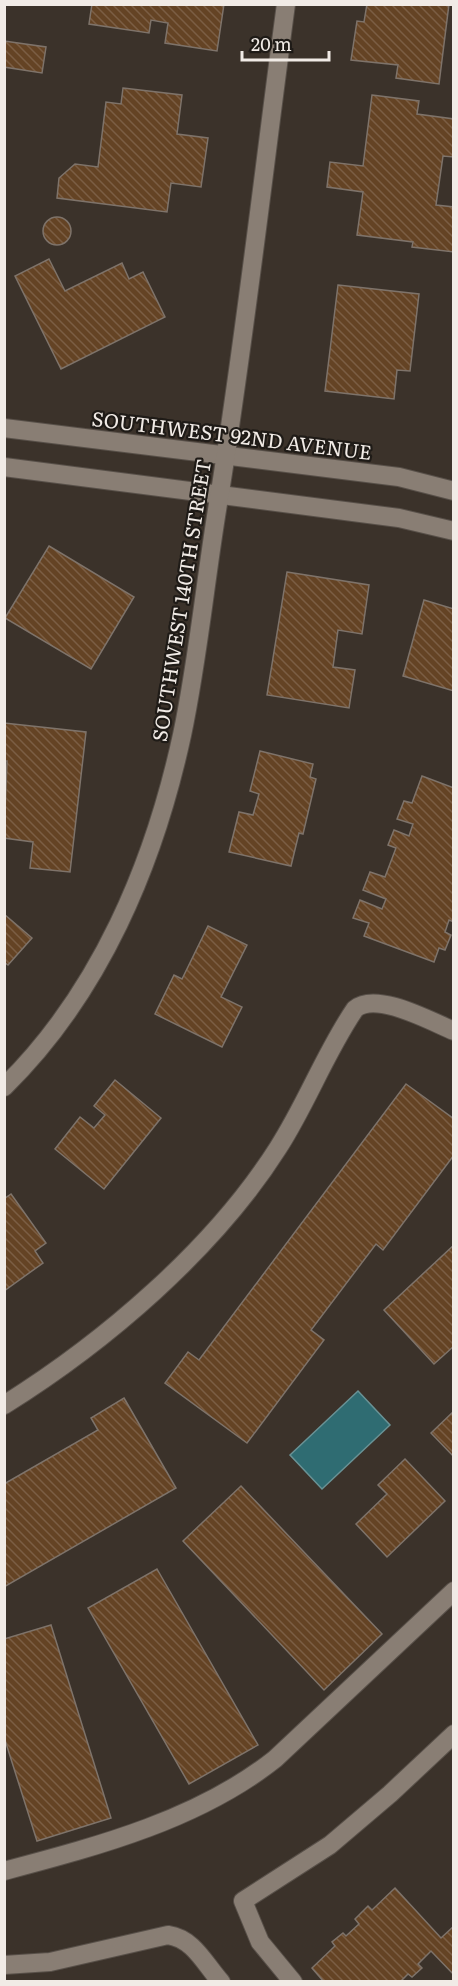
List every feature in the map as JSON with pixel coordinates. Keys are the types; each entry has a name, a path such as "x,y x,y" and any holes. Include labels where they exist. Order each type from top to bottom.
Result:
{"street":[{"name":"SOUTHWEST 140TH STREET","path":"4,1087 57,1027 88,982 122,918 151,847 182,735 226,455 286,4"},
{"name":"SOUTHWEST 92ND AVENUE","path":"4,428 399,477 453,491"},
{"path":"4,467 399,518 453,531"},
{"path":"4,1405 84,1351 139,1305 229,1213 278,1148 355,1009 362,1003 384,1004 453,1031"},
{"path":"4,1871 81,1850 178,1816 243,1782 289,1746 453,1591"},
{"path":"294,1982 260,1942 243,1901 330,1845 390,1794 453,1734"},
{"path":"4,1965 50,1962 168,1935 181,1937 190,1943 221,1982"}],"water":[{"path":"358,1391 390,1425 322,1489 290,1455"}],"building":[{"path":"92,4 224,4 217,51 165,43 168,23 151,20 149,33 89,24"},
{"path":"367,4 449,4 439,84 396,78 398,65 351,60 357,21 364,22"},
{"path":"4,41 46,47 42,73 4,67"},
{"path":"123,88 182,95 177,134 208,138 201,187 171,183 167,212 57,198 59,178 75,164 98,167 106,102 121,104"},
{"path":"372,95 419,101 417,114 454,119 454,157 443,156 436,205 454,207 454,252 412,247 413,242 357,235 363,192 327,187 330,162 363,166"},
{"path":"57,217 67,221 71,231 67,241 57,245 47,241 43,231 47,221"},
{"path":"49,259 65,291 122,263 129,279 143,272 165,317 61,369 15,276"},
{"path":"338,285 419,294 410,371 397,370 394,399 325,391"},
{"path":"49,546 134,597 91,669 5,618"},
{"path":"287,572 369,585 362,634 338,630 333,667 355,670 349,708 267,695"},
{"path":"424,600 454,609 454,691 403,676"},
{"path":"4,723 86,732 70,872 30,868 33,842 4,838 7,761 4,761"},
{"path":"260,751 313,764 310,777 316,779 303,834 299,833 291,866 229,852 239,812 253,815 259,794 250,791"},
{"path":"422,776 454,788 454,922 449,920 445,932 451,935 445,950 439,948 434,962 364,936 369,923 353,918 360,900 382,909 386,899 363,890 370,872 385,877 396,848 388,845 394,830 409,836 413,824 397,819 404,801 412,803"},
{"path":"4,914 32,938 8,965 4,962"},
{"path":"208,926 247,945 221,997 242,1007 222,1047 155,1014 174,975 182,979"},
{"path":"115,1080 161,1118 104,1189 55,1149 80,1117 94,1128 105,1115 94,1106"},
{"path":"406,1084 454,1119 454,1155 383,1250 376,1244 311,1330 324,1340 247,1443 165,1383 188,1352 199,1360"},
{"path":"11,1194 46,1243 35,1251 43,1263 4,1291 4,1199"},
{"path":"454,1245 454,1346 434,1364 384,1310"},
{"path":"124,1398 176,1488 4,1587 4,1484 98,1430 91,1418"},
{"path":"454,1411 454,1457 431,1433"},
{"path":"405,1459 445,1501 387,1557 356,1524 387,1494 378,1485"},
{"path":"241,1486 382,1634 324,1690 183,1541"},
{"path":"157,1569 258,1745 189,1784 88,1608"},
{"path":"51,1625 111,1818 37,1841 4,1737 4,1639"},
{"path":"395,1888 441,1938 454,1926 454,1975 431,1951 418,1964 422,1968 412,1977 408,1974 400,1982 324,1982 312,1968 335,1946 332,1942 343,1933 346,1936 359,1924 355,1919 368,1906 372,1910"}]}
